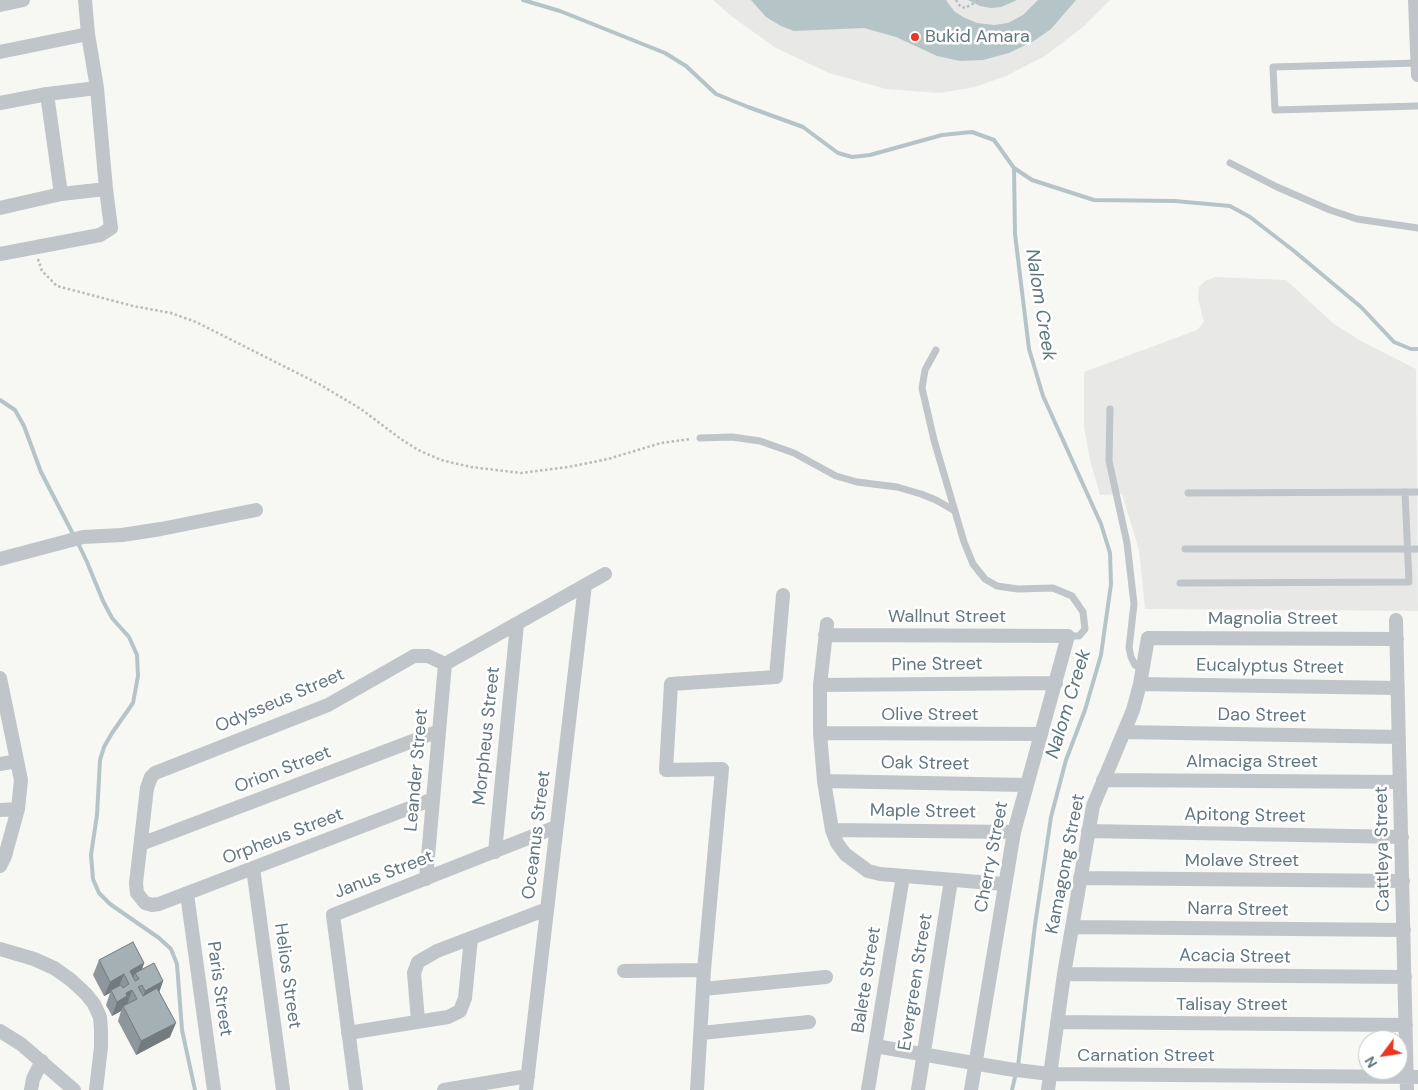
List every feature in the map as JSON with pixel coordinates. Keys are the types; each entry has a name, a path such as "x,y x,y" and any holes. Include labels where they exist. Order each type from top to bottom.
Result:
{"street":[{"path":"0,5 23,0"},
{"path":"0,254 34,246 100,235 111,228 97,88 88,34 85,0"},
{"path":"1415,0 1418,76"},
{"path":"0,52 88,34"},
{"path":"0,103 47,94 97,88"},
{"path":"47,94 61,194"},
{"path":"0,208 61,194 106,189"},
{"path":"0,559 83,537 122,535 161,529 256,510"},
{"path":"445,664 605,574"},
{"name":"Oceanus Street","path":"526,1090 585,585"},
{"path":"697,1090 704,970 722,769 666,770 671,684 776,677 783,595"},
{"name":"Cattleya Street","path":"1396,620 1406,1025 1411,1081"},
{"name":"Morpheus Street","path":"495,852 517,624"},
{"name":"Wallnut Street","path":"820,685 826,630 1068,636"},
{"name":"Cherry Street","path":"971,1090 1014,832 1025,785 1056,683 1068,636"},
{"name":"Kamagong Street","path":"1048,1090 1064,974 1093,806 1125,732 1142,677 1148,638"},
{"name":"Magnolia Street","path":"1148,638 1397,639"},
{"name":"Odysseus Street","path":"141,844 147,788 150,777 160,770 328,705 414,656 428,656 445,664"},
{"name":"Leander Street","path":"426,879 445,664"},
{"name":"Eucalyptus Street","path":"1142,677 1398,688"},
{"path":"0,678 2,698 21,780 18,809 5,856 0,866"},
{"name":"Pine Street","path":"820,685 1056,683"},
{"path":"820,685 820,733 824,781 832,830 837,843 845,854 856,864 868,871 880,874 1004,884"},
{"name":"Orion Street","path":"141,844 439,731"},
{"name":"Dao Street","path":"1125,732 1399,737"},
{"name":"Olive Street","path":"820,733 1040,734"},
{"path":"0,764 17,761"},
{"name":"Almaciga Street","path":"1103,780 1400,782"},
{"name":"Oak Street","path":"824,781 1025,785"},
{"name":"Orpheus Street","path":"141,844 136,884 137,893 145,904 159,904 433,799"},
{"path":"0,810 18,809"},
{"name":"Janus Street","path":"356,1090 333,915 556,827"},
{"name":"Maple Street","path":"832,830 1014,832"},
{"name":"Apitong Street","path":"1088,832 1402,837"},
{"name":"Helios Street","path":"253,868 284,1090"},
{"name":"Balete Street","path":"868,1090 903,876"},
{"name":"Molave Street","path":"1080,878 1403,881"},
{"name":"Evergreen Street","path":"918,1090 951,880"},
{"name":"Paris Street","path":"187,894 214,1090"},
{"path":"418,1021 414,973 418,962 436,951 547,909"},
{"name":"Narra Street","path":"1072,927 1404,930"},
{"path":"348,1033 448,1016 460,1011 465,998 471,938"},
{"path":"0,949 34,959 54,968 71,980 94,1004 100,1017 101,1030 96,1090"},
{"path":"624,971 704,970"},
{"name":"Acacia Street","path":"1064,974 1405,977"},
{"path":"704,989 826,977"},
{"path":"701,1033 809,1022"},
{"name":"Talisay Street","path":"1057,1022 1406,1025"},
{"path":"0,1031 10,1036 42,1061 74,1090"},
{"name":"Carnation Street","path":"875,1046 1008,1069 1050,1074 1411,1081"},
{"path":"31,1090 33,1079 42,1061"},
{"path":"444,1090 528,1076"}],"lane":[{"path":"1418,63 1273,67 1275,110 1418,106"},
{"path":"1230,163 1277,187 1330,210 1358,219 1418,228"},
{"path":"936,350 925,370 922,388 934,440 973,564 985,579 997,586 1018,589 1052,588 1072,596 1084,612 1085,629 1079,636 1068,636"},
{"path":"1110,409 1109,461 1127,543 1134,604 1129,648 1131,657 1142,677"},
{"path":"700,438 732,437 760,441 794,453 836,476 857,482 921,494 955,511"},
{"path":"1180,583 1408,582 1405,492"},
{"path":"1188,494 1418,492"},
{"path":"1185,549 1418,549"}],"path":[{"path":"956,0 962,8 980,0"},
{"path":"34,246 42,271 57,286 133,306 171,313 196,322 319,384 361,409 398,437 441,460 471,467 521,473 568,467 661,443 700,438"}],"shaded area":[{"name":"Bukid Amara","path":"713,0 1110,0 1083,27 1045,56 1006,76 975,87 940,93 886,89 829,73 776,48 731,16"},
{"path":"751,0 946,0 954,11 963,17 977,23 994,25 1008,23 1023,15 1038,0 1076,0 1051,29 1034,41 1009,53 983,60 960,61 937,56 896,37 864,28 794,31 766,17"},
{"path":"968,0 1017,0 1001,7 991,8 980,6"},
{"path":"1215,277 1286,280 1334,324 1361,341 1416,369 1418,611 1145,609 1139,550 1122,494 1100,495 1090,460 1084,427 1084,372 1197,330 1204,322 1198,299 1199,287 1205,281"}],"building":[{"path":"133,942 144,963 130,971 135,981 139,979 135,973 154,963 163,981 145,991 142,985 138,987 143,996 157,988 176,1023 141,1041 123,1006 137,999 132,990 126,993 127,996 117,1002 111,990 121,985 123,988 129,984 124,974 110,982 99,960"}],"waterway":[{"name":"Nalom Creek","path":"523,0 560,11 665,53 686,66 716,94 803,127 838,153 852,157 870,155 942,135 972,132 994,140 1014,168 1015,234 1029,349 1043,396 1101,524 1110,553 1111,584 1101,655 1085,710 1066,760 1051,817 1035,925 1018,1066"},
{"path":"1014,168 1032,180 1094,200 1175,201 1230,206 1250,217 1294,251 1361,307 1394,342 1411,349 1418,349"},
{"path":"0,400 15,410 24,426 41,472 74,536"},
{"path":"77,541 112,618 129,637 137,655 138,676 133,703 112,733 104,747 100,760 97,815 91,855 93,879 99,893 110,904 159,938 171,949 177,964 182,1030 195,1090"},
{"name":"Nalom Creek","path":"1012,1090 1016,1073"}],"place":[{"name":"Bukid Amara","path":"915,37"}]}
